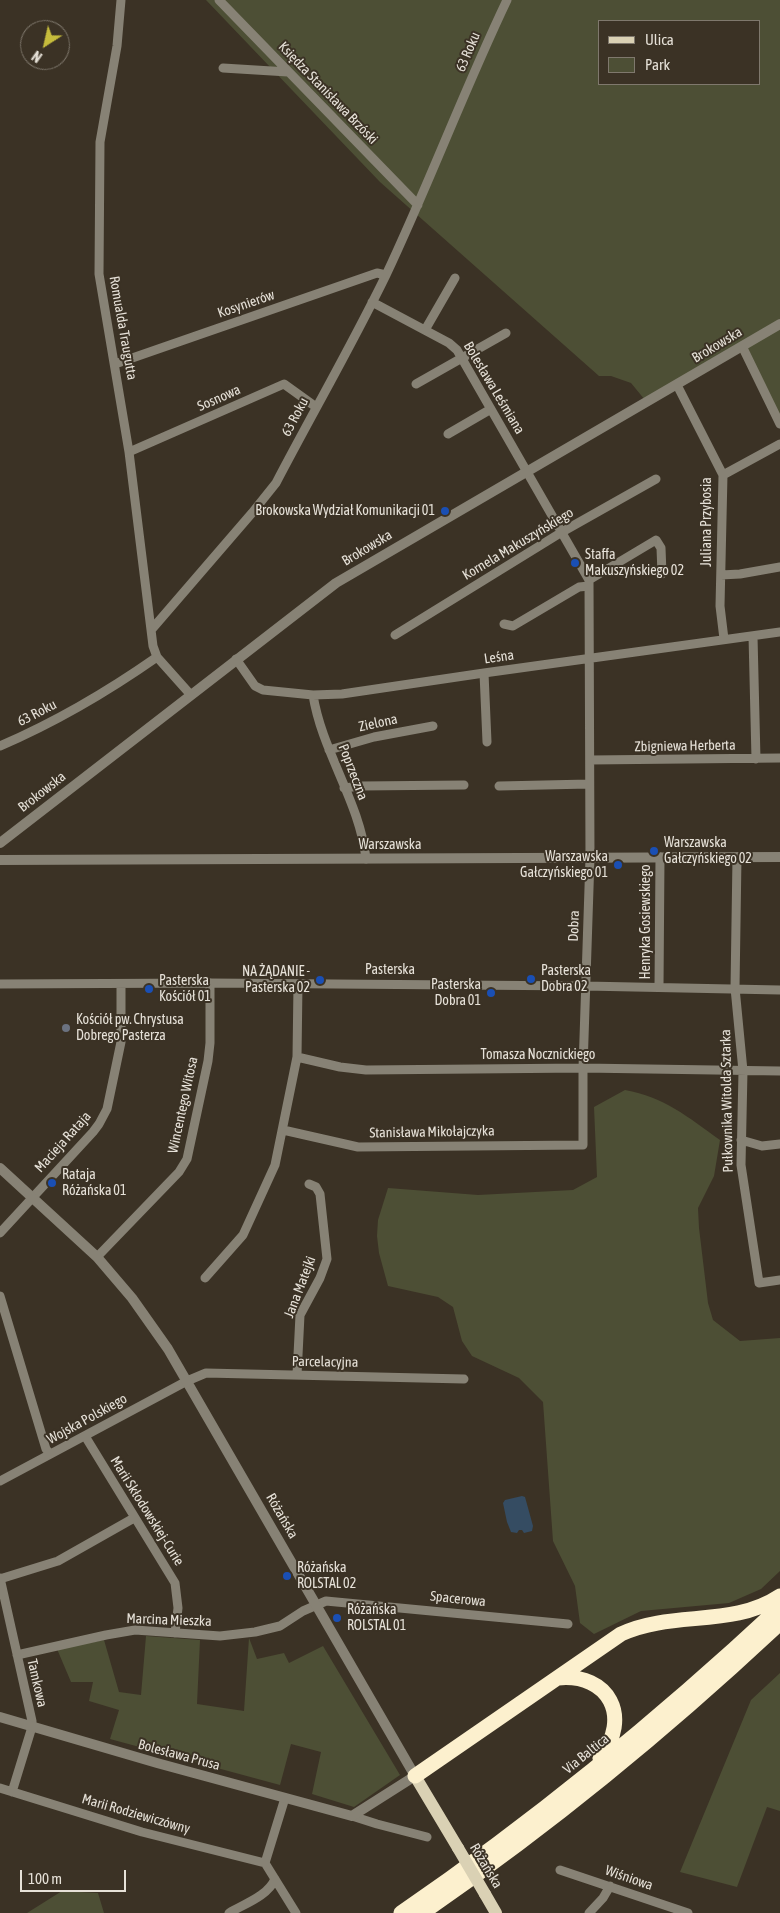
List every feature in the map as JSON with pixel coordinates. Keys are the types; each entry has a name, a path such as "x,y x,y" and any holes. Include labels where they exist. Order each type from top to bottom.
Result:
{"highway":[{"path":"415,1776 558,1678 604,1644 631,1629 669,1620 728,1616 759,1607 780,1596"},
{"name":"Via Baltica","path":"401,1913 489,1851 588,1775 684,1694 780,1607"},
{"name":"Via Baltica","path":"422,1913 528,1837 603,1777 695,1700 780,1623"},
{"path":"558,1678 567,1677 583,1680 594,1685 608,1697 614,1710 616,1729 611,1742 588,1775"}],"main road":[{"name":"Różańska","path":"415,1776 496,1913"}],"street":[{"name":"Romualda Traugutta","path":"121,0 118,46 100,142 99,274 129,452 152,629"},
{"name":"Księdza Stanisława Brzóski","path":"219,0 418,205"},
{"name":"63 Roku","path":"152,629 276,483 386,275 507,0"},
{"path":"223,68 288,72"},
{"name":"Kosynierów","path":"115,364 377,273 386,275"},
{"path":"425,330 455,278"},
{"name":"Bolesława Leśmiana","path":"372,302 449,343 457,350 528,471 589,583"},
{"name":"Brokowska","path":"0,843 190,694 336,583 780,324"},
{"path":"416,384 506,333"},
{"path":"742,346 780,424"},
{"name":"Sosnowa","path":"129,452 284,384 316,407"},
{"name":"Juliana Przybosia","path":"677,384 723,475 720,606 724,639"},
{"path":"448,434 492,409"},
{"path":"723,475 780,444"},
{"name":"Kornela Makuszyńskiego","path":"395,635 562,532 656,479"},
{"path":"504,624 513,626 589,583 656,540 661,548 662,574"},
{"path":"721,575 740,574 780,567"},
{"name":"Dobra","path":"583,1144 585,986 590,858 589,583"},
{"path":"152,629 153,646 157,657 190,694"},
{"name":"Leśna","path":"236,659 255,686 263,690 313,695 342,694 780,632"},
{"path":"753,636 756,759"},
{"name":"63 Roku","path":"0,746 42,728 119,684 157,657"},
{"path":"484,673 487,742"},
{"name":"Poprzeczna","path":"313,695 315,710 329,750 364,839 366,859"},
{"name":"Zielona","path":"329,750 374,737 434,726"},
{"name":"Zbigniewa Herberta","path":"590,760 780,758"},
{"path":"499,786 589,784"},
{"path":"344,788 361,786 464,785"},
{"name":"Henryka Gosiewskiego","path":"659,987 660,857"},
{"name":"Pułkownika Witolda Sztarka","path":"737,857 736,988 743,1070 742,1173 759,1283 780,1280"},
{"name":"Warszawska","path":"0,860 780,857"},
{"name":"Pasterska","path":"0,984 210,983 585,986 780,990"},
{"name":"Wincentego Witosa","path":"97,1257 179,1172 187,1159 210,1043 210,983"},
{"name":"Macieja Rataja","path":"0,1233 32,1196 93,1132 103,1118 107,1109 121,1042 122,984"},
{"path":"205,1278 243,1235 272,1173 283,1130 297,1057 298,984"},
{"name":"Tomasza Nocznickiego","path":"297,1057 340,1067 366,1070 583,1068 780,1070"},
{"name":"Stanisława Mikołajczyka","path":"283,1130 358,1147 583,1144"},
{"path":"741,1140 762,1146 780,1144"},
{"name":"Różańska","path":"0,1168 97,1257 152,1325 415,1776"},
{"name":"Jana Matejki","path":"297,1375 300,1315 320,1278 327,1259 320,1194 316,1187 309,1184"},
{"path":"0,1296 46,1449 50,1454"},
{"name":"Parcelacyjna","path":"186,1381 206,1373 464,1378"},
{"name":"Wojska Polskiego","path":"0,1481 186,1381"},
{"name":"Marii Skłodowskiej-Curie","path":"85,1436 175,1583 178,1608 175,1633"},
{"path":"0,1578 58,1561 134,1518"},
{"name":"Tamkowa","path":"0,1578 32,1727 12,1792"},
{"name":"Spacerowa","path":"316,1604 333,1601 568,1624"},
{"name":"Marcina Mieszka","path":"17,1655 136,1630 220,1636 255,1632 280,1626 316,1604"},
{"name":"Bolesława Prusa","path":"0,1717 427,1837"},
{"path":"352,1816 415,1776"},
{"name":"Marii Rodziewiczówny","path":"0,1788 142,1832 265,1863"},
{"path":"285,1798 265,1863 296,1913"},
{"name":"Wiśniowa","path":"560,1870 688,1913"},
{"path":"229,1913 265,1892 271,1887 275,1879"},
{"path":"589,1913 603,1898 610,1886"}],"green space":[{"path":"206,0 780,0 780,416 746,346 645,400 631,383 611,376 599,376 380,182"},
{"path":"625,1090 639,1093 664,1103 720,1140 714,1176 698,1208 708,1303 713,1320 740,1341 780,1338 780,1571 761,1589 729,1603 641,1611 594,1634 580,1623 575,1586 553,1541 543,1402 519,1378 472,1356 462,1341 453,1307 438,1297 388,1286 379,1253 377,1236 378,1220 388,1188 478,1195 573,1190 597,1177 594,1107"},
{"path":"146,1636 200,1640 197,1704 244,1711 249,1638 257,1659 284,1653 289,1663 323,1646 400,1775 354,1807 312,1794 321,1752 291,1744 280,1785 110,1739 119,1710 89,1701 93,1682 71,1682 57,1649 104,1640 119,1692 141,1695"},
{"path":"780,1673 780,1811 767,1807 737,1887 680,1872 751,1700"},
{"path":"62,1891 98,1893 104,1913 27,1913"}],"water":[{"path":"525,1497 533,1526 532,1531 524,1533 522,1530 519,1530 517,1533 511,1532 503,1503 505,1500"}],"place":[{"name":"Brokowska Wydział Komunikacji 01","path":"445,511"},
{"name":"Staffa Makuszyńskiego 02","path":"575,563"},
{"name":"Warszawska Gałczyńskiego 02","path":"654,851"},
{"name":"Warszawska Gałczyńskiego 01","path":"618,865"},
{"name":"Pasterska Dobra 02","path":"531,979"},
{"name":"NA ŻĄDANIE - Pasterska 02","path":"320,980"},
{"name":"Pasterska Kościół 01","path":"149,989"},
{"name":"Pasterska Dobra 01","path":"491,993"},
{"name":"Kościół pw. Chrystusa Dobrego Pasterza","path":"66,1028"},
{"name":"Rataja Różańska 01","path":"52,1183"},
{"name":"Różańska ROLSTAL 02","path":"287,1576"},
{"name":"Różańska ROLSTAL 01","path":"337,1618"}]}
